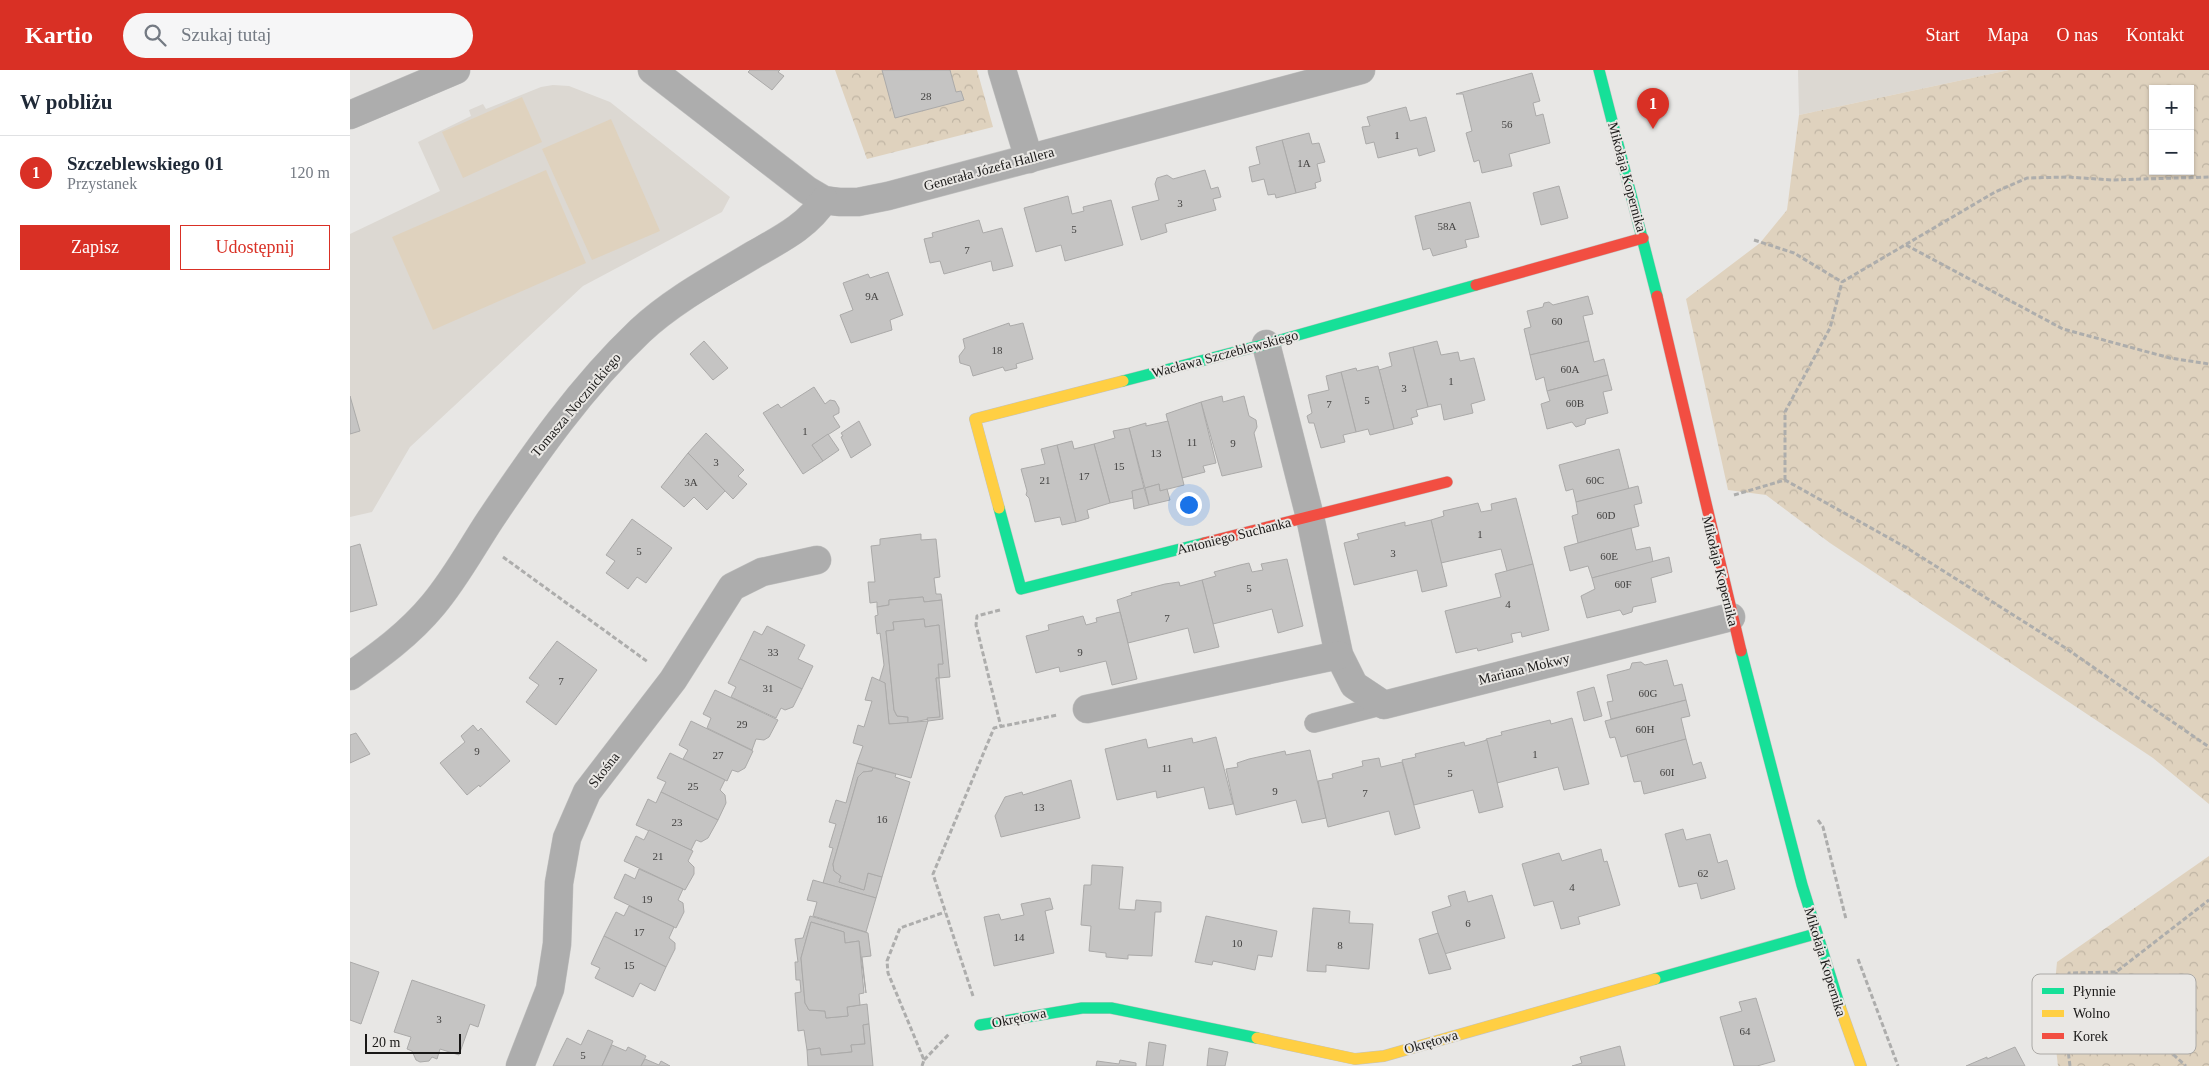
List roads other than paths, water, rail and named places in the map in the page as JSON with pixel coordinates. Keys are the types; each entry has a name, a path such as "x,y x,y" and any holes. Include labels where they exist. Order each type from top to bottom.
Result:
{"street":[{"path":"350,116 456,70"},
{"name":"Generała Józefa Hallera","path":"652,70 793,181 824,200 858,202 1029,159 1350,71"},
{"path":"1002,70 1029,159"},
{"name":"Mikołaja Kopernika","path":"1599,70 1643,238 1731,617 1815,934 1835,999 1861,1066"},
{"name":"Tomasza Nocznickiego","path":"350,676 400,640 433,606 545,438 596,376 642,330 680,301 792,232 818,210 824,200"},
{"name":"Wacława Szczeblewskiego","path":"1021,589 975,419 1266,344 1643,238"},
{"path":"1266,344 1310,517 1339,655 1354,685 1384,705"},
{"name":"Antoniego Suchanka","path":"1021,589 1447,482"},
{"name":"Skośna","path":"520,1066 550,989 557,944 559,883 567,838 587,792 673,680 732,587 762,572 817,560"},
{"name":"Mariana Mokwy","path":"1384,705 1731,617"},
{"path":"1087,709 1339,655"},
{"name":"Okrętowa","path":"980,1025 1082,1008 1111,1008 1158,1016 1332,1061 1384,1056 1815,934"}],"lane":[{"path":"1314,723 1384,705"}],"place":[{"name":"Szczeblewskiego 01","path":"1653,129"}]}
